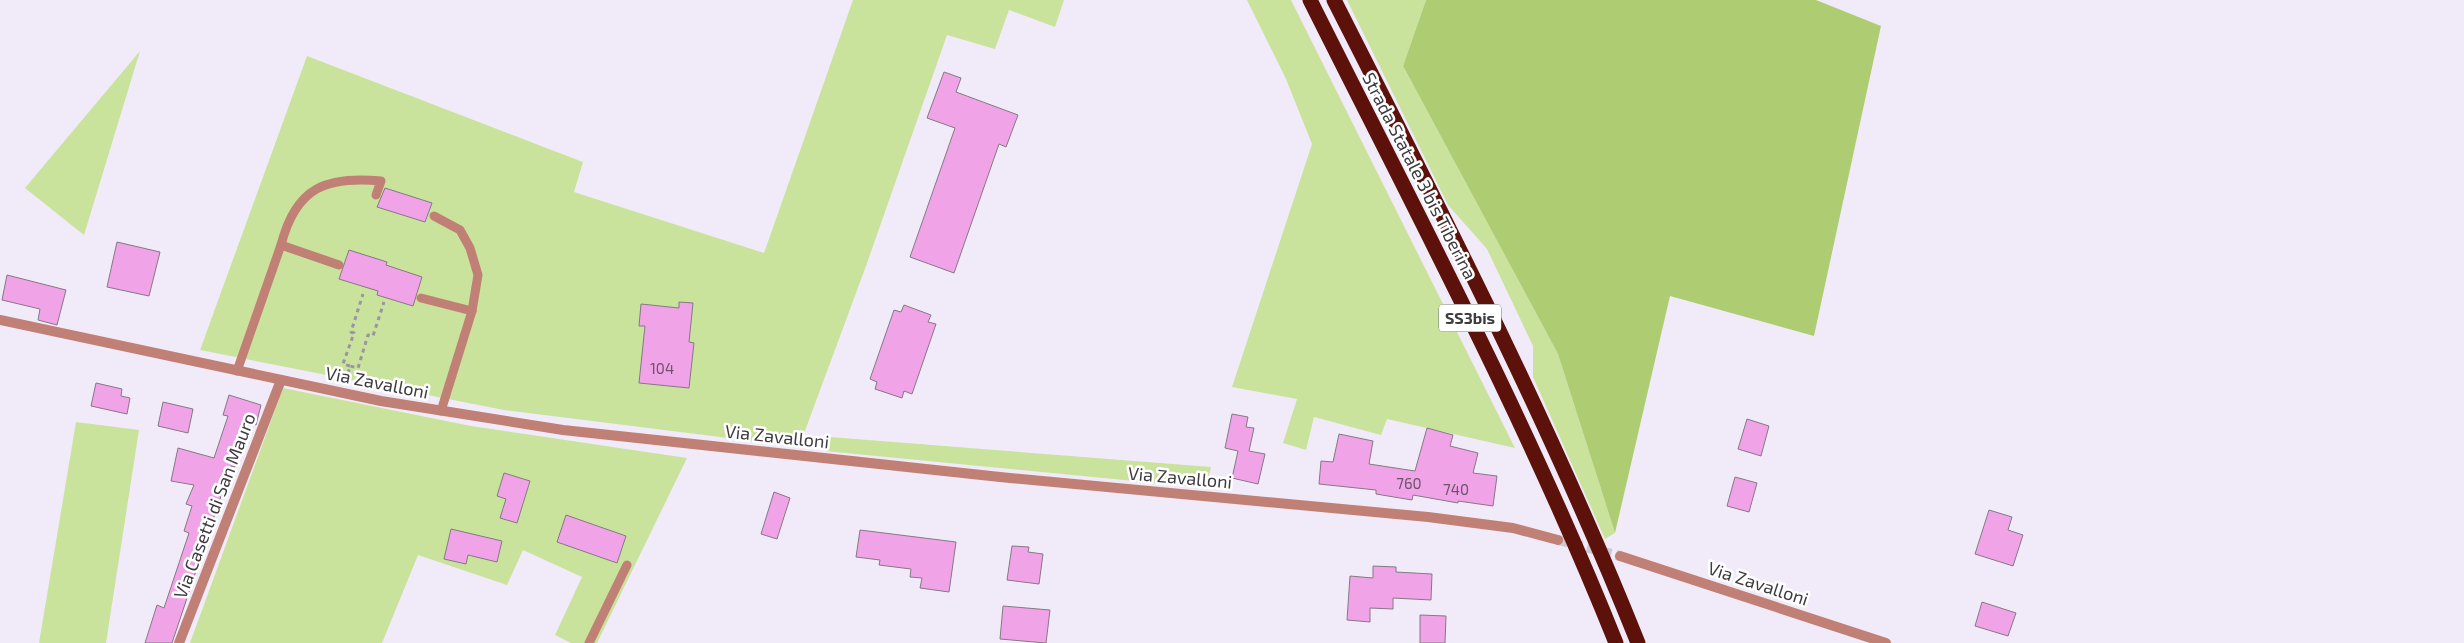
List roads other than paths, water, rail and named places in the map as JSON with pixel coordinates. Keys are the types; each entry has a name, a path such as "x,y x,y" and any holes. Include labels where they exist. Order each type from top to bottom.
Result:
{"highway":[{"name":"Strada Statale 3 bis Tiberina","path":"1310,0 1470,317 1551,493 1616,643"},
{"name":"Strada Statale 3 bis Tiberina","path":"1334,0 1496,326 1572,487 1638,643"}],"street":[{"name":"Via Zavalloni","path":"0,320 342,393 563,430 940,471 1428,517 1513,528 1558,540"},
{"name":"Via Casetti di San Mauro","path":"179,643 280,380"},
{"name":"Via Zavalloni","path":"1620,556 1886,643"}],"lane":[{"path":"237,371 285,229 300,201 322,186 351,178 381,181 376,195"},
{"path":"434,216 460,230 470,248 478,275 472,310 441,411"},
{"path":"281,245 339,265"},
{"path":"421,298 472,310"},
{"path":"589,643 627,565"}],"tunnel":[{"path":"1558,540 1620,556"}]}
